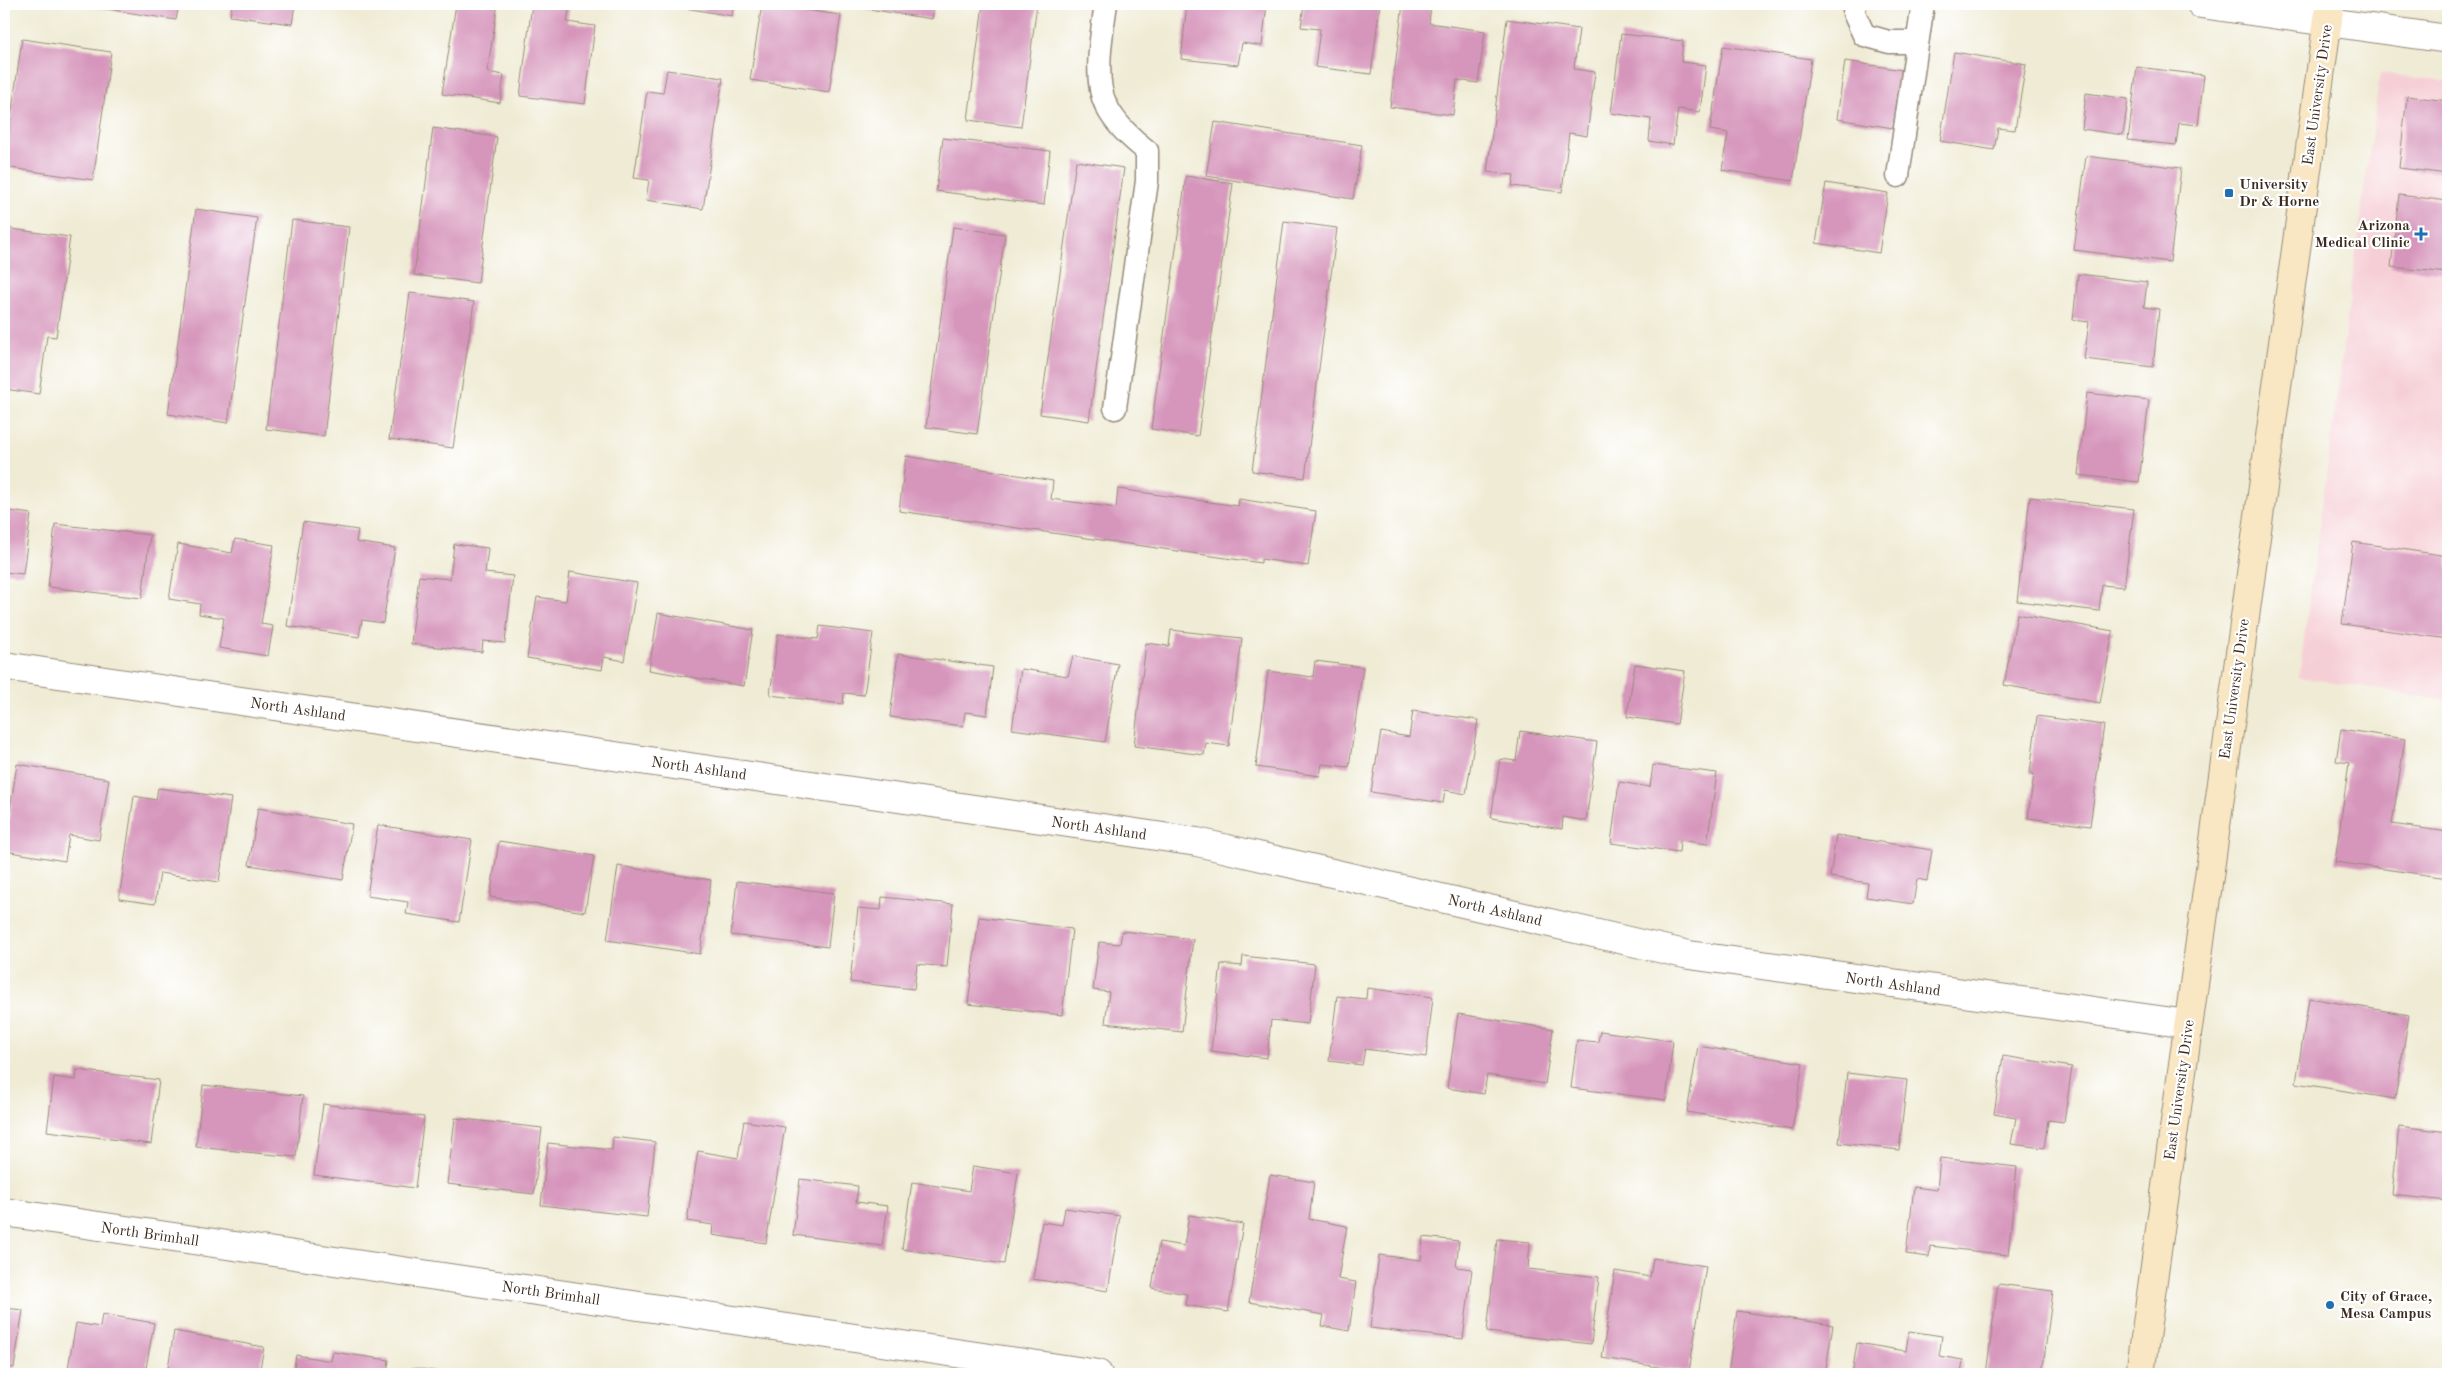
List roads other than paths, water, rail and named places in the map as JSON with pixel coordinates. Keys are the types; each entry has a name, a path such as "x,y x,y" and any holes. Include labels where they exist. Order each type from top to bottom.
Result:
{"main road":[{"name":"East University Drive","path":"2140,1374 2329,14"}],"street":[{"path":"2201,4 2329,14 2448,39"},
{"name":"North Ashland","path":"4,666 1197,842 1689,955 2188,1024"},
{"name":"North Brimhall","path":"4,1212 1098,1374"}],"lane":[{"path":"1106,4 1098,64 1105,104 1125,133 1147,151 1147,181 1115,408"},
{"path":"1855,4 1854,13 1864,35 1889,42 1917,42"},
{"path":"1898,176 1923,4"}],"place":[{"name":"University Dr & Horne","path":"2229,193"},
{"name":"Arizona Medical Clinic","path":"2421,234"},
{"name":"City of Grace, Mesa Campus","path":"2330,1305"}]}
